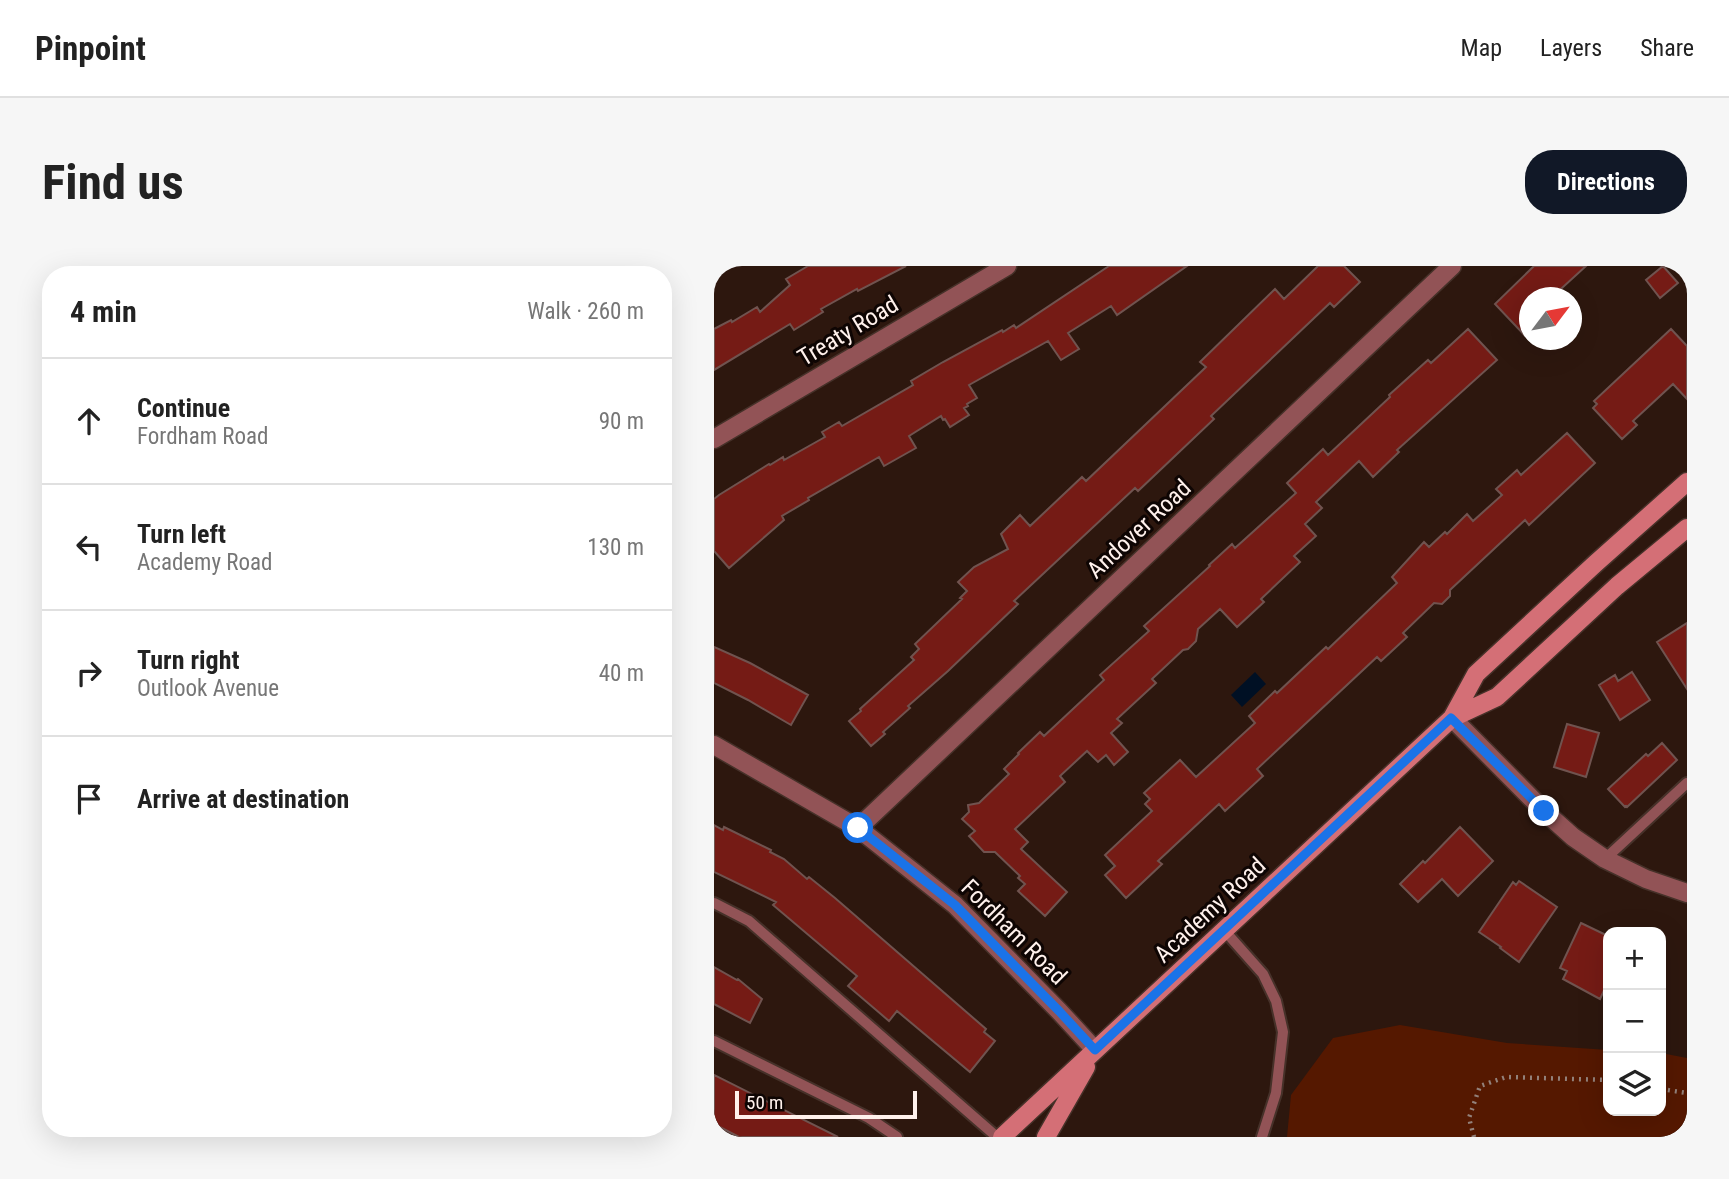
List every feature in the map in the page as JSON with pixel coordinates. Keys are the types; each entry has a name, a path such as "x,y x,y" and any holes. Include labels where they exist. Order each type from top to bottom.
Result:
{"main road":[{"name":"Academy Road","path":"1002,1137 1451,718 1476,674 1687,482"},
{"name":"Academy Road","path":"1451,718 1497,697 1617,586 1687,528"},
{"path":"1046,1137 1095,1050"}],"street":[{"name":"Treaty Road","path":"714,439 1007,266"},
{"name":"Andover Road","path":"858,828 1452,266"},
{"path":"1451,718 1573,837 1605,859 1646,879 1687,893"},
{"name":"Fordham Road","path":"714,745 858,828 955,905 1095,1050"}],"lane":[{"path":"1605,859 1687,783"},
{"path":"714,903 749,921 997,1137"},
{"path":"1224,930 1263,974 1276,1001 1283,1032 1276,1093 1262,1137"},
{"path":"714,1041 869,1118 897,1137"}],"path":[{"path":"1474,1137 1469,1118 1480,1086 1506,1077 1603,1080"},
{"path":"1666,1090 1687,1093"}],"shaded area":[{"path":"1400,1025 1507,1043 1603,1050 1603,1116 1666,1116 1666,1054 1687,1058 1687,1137 1287,1137 1291,1095 1333,1038"}],"water":[{"path":"1255,672 1266,684 1242,707 1231,695"}],"building":[{"path":"808,266 906,266 821,309 823,312 794,330 790,324 714,370 714,329 757,307 760,312 790,285 786,279"},
{"path":"1109,266 1187,266 1117,315 1111,306 1068,333 1079,349 1061,360 1048,341 969,385 977,398 964,408 969,415 950,427 941,416 909,436 916,448 884,466 879,457 808,498 809,500 782,516 784,520 729,568 714,551 714,499 719,495 769,464 783,457 784,460 825,437 822,432 839,422 842,426 913,385 911,381 943,362 1002,330 1003,332 1014,325 1016,328"},
{"path":"1318,266 1344,266 1360,282 1334,307 1330,303 1211,416 1214,419 1138,491 1135,488 1014,601 1018,604 908,706 910,708 871,746 849,721 914,660 911,657 919,649 915,644 962,599 960,598 967,591 958,582 974,567 1008,549 1001,534 1020,515 1030,526 1082,477 1086,481 1206,367 1200,362 1275,289 1284,299"},
{"path":"1534,266 1586,266 1563,287 1519,287 1519,329 1495,304"},
{"path":"1663,266 1678,283 1660,298 1646,280"},
{"path":"1468,329 1497,360 1397,450 1399,452 1373,477 1359,461 1316,502 1322,508 1305,524 1316,536 1294,556 1300,562 1261,599 1264,602 1237,627 1220,609 1198,629 1196,641 1152,679 1156,683 1117,719 1122,723 1111,733 1128,752 1114,765 1106,755 1098,762 1087,751 1060,776 1065,782 1015,829 1028,842 1021,849 1067,892 1045,916 1018,891 1025,884 1018,878 1020,876 995,852 984,852 969,836 975,831 962,819 969,812 968,805 979,803 1009,774 1004,769 1018,753 1040,732 1044,736 1104,680 1100,675 1149,631 1144,626 1232,544 1235,548 1296,493 1287,483 1323,449 1328,455 1390,397 1389,395 1428,360 1431,363"},
{"path":"1671,329 1687,346 1687,399 1673,384 1633,421 1637,425 1622,439 1593,408 1597,404 1594,401"},
{"path":"1567,433 1595,463 1529,525 1525,520 1450,590 1450,596 1442,604 1434,603 1403,633 1407,637 1381,661 1377,657 1257,769 1263,776 1225,811 1219,804 1158,861 1162,864 1126,898 1105,875 1115,866 1105,855 1152,811 1145,804 1150,799 1144,793 1180,760 1196,777 1255,723 1249,716 1326,647 1328,649 1397,583 1392,577 1424,542 1429,547 1467,514 1473,521 1502,495 1496,489 1517,470 1521,475"},
{"path":"1687,623 1687,689 1657,642"},
{"path":"714,647 750,663 808,695 791,725 714,683"},
{"path":"1632,672 1650,700 1620,720 1599,685 1615,675 1618,681"},
{"path":"1567,724 1599,733 1586,777 1554,767"},
{"path":"1662,743 1677,760 1625,807 1608,789"},
{"path":"714,825 723,830 724,827 771,850 770,852 784,859 807,879 809,877 986,1029 984,1032 995,1041 970,1072 897,1011 889,1021 848,986 857,976 773,905 776,902 714,872"},
{"path":"1460,827 1493,861 1458,896 1442,879 1418,902 1400,884"},
{"path":"1519,881 1557,907 1519,962 1479,932 1513,882 1516,885"},
{"path":"1581,923 1603,934 1603,993 1600,999 1563,979 1567,971 1560,968"},
{"path":"714,967 738,979 762,999 750,1023 714,1004"},
{"path":"714,1075 838,1137 739,1137 714,1124"}],"route":[{"path":"858,828 955,905 1095,1050 1451,718 1544,811"}]}
